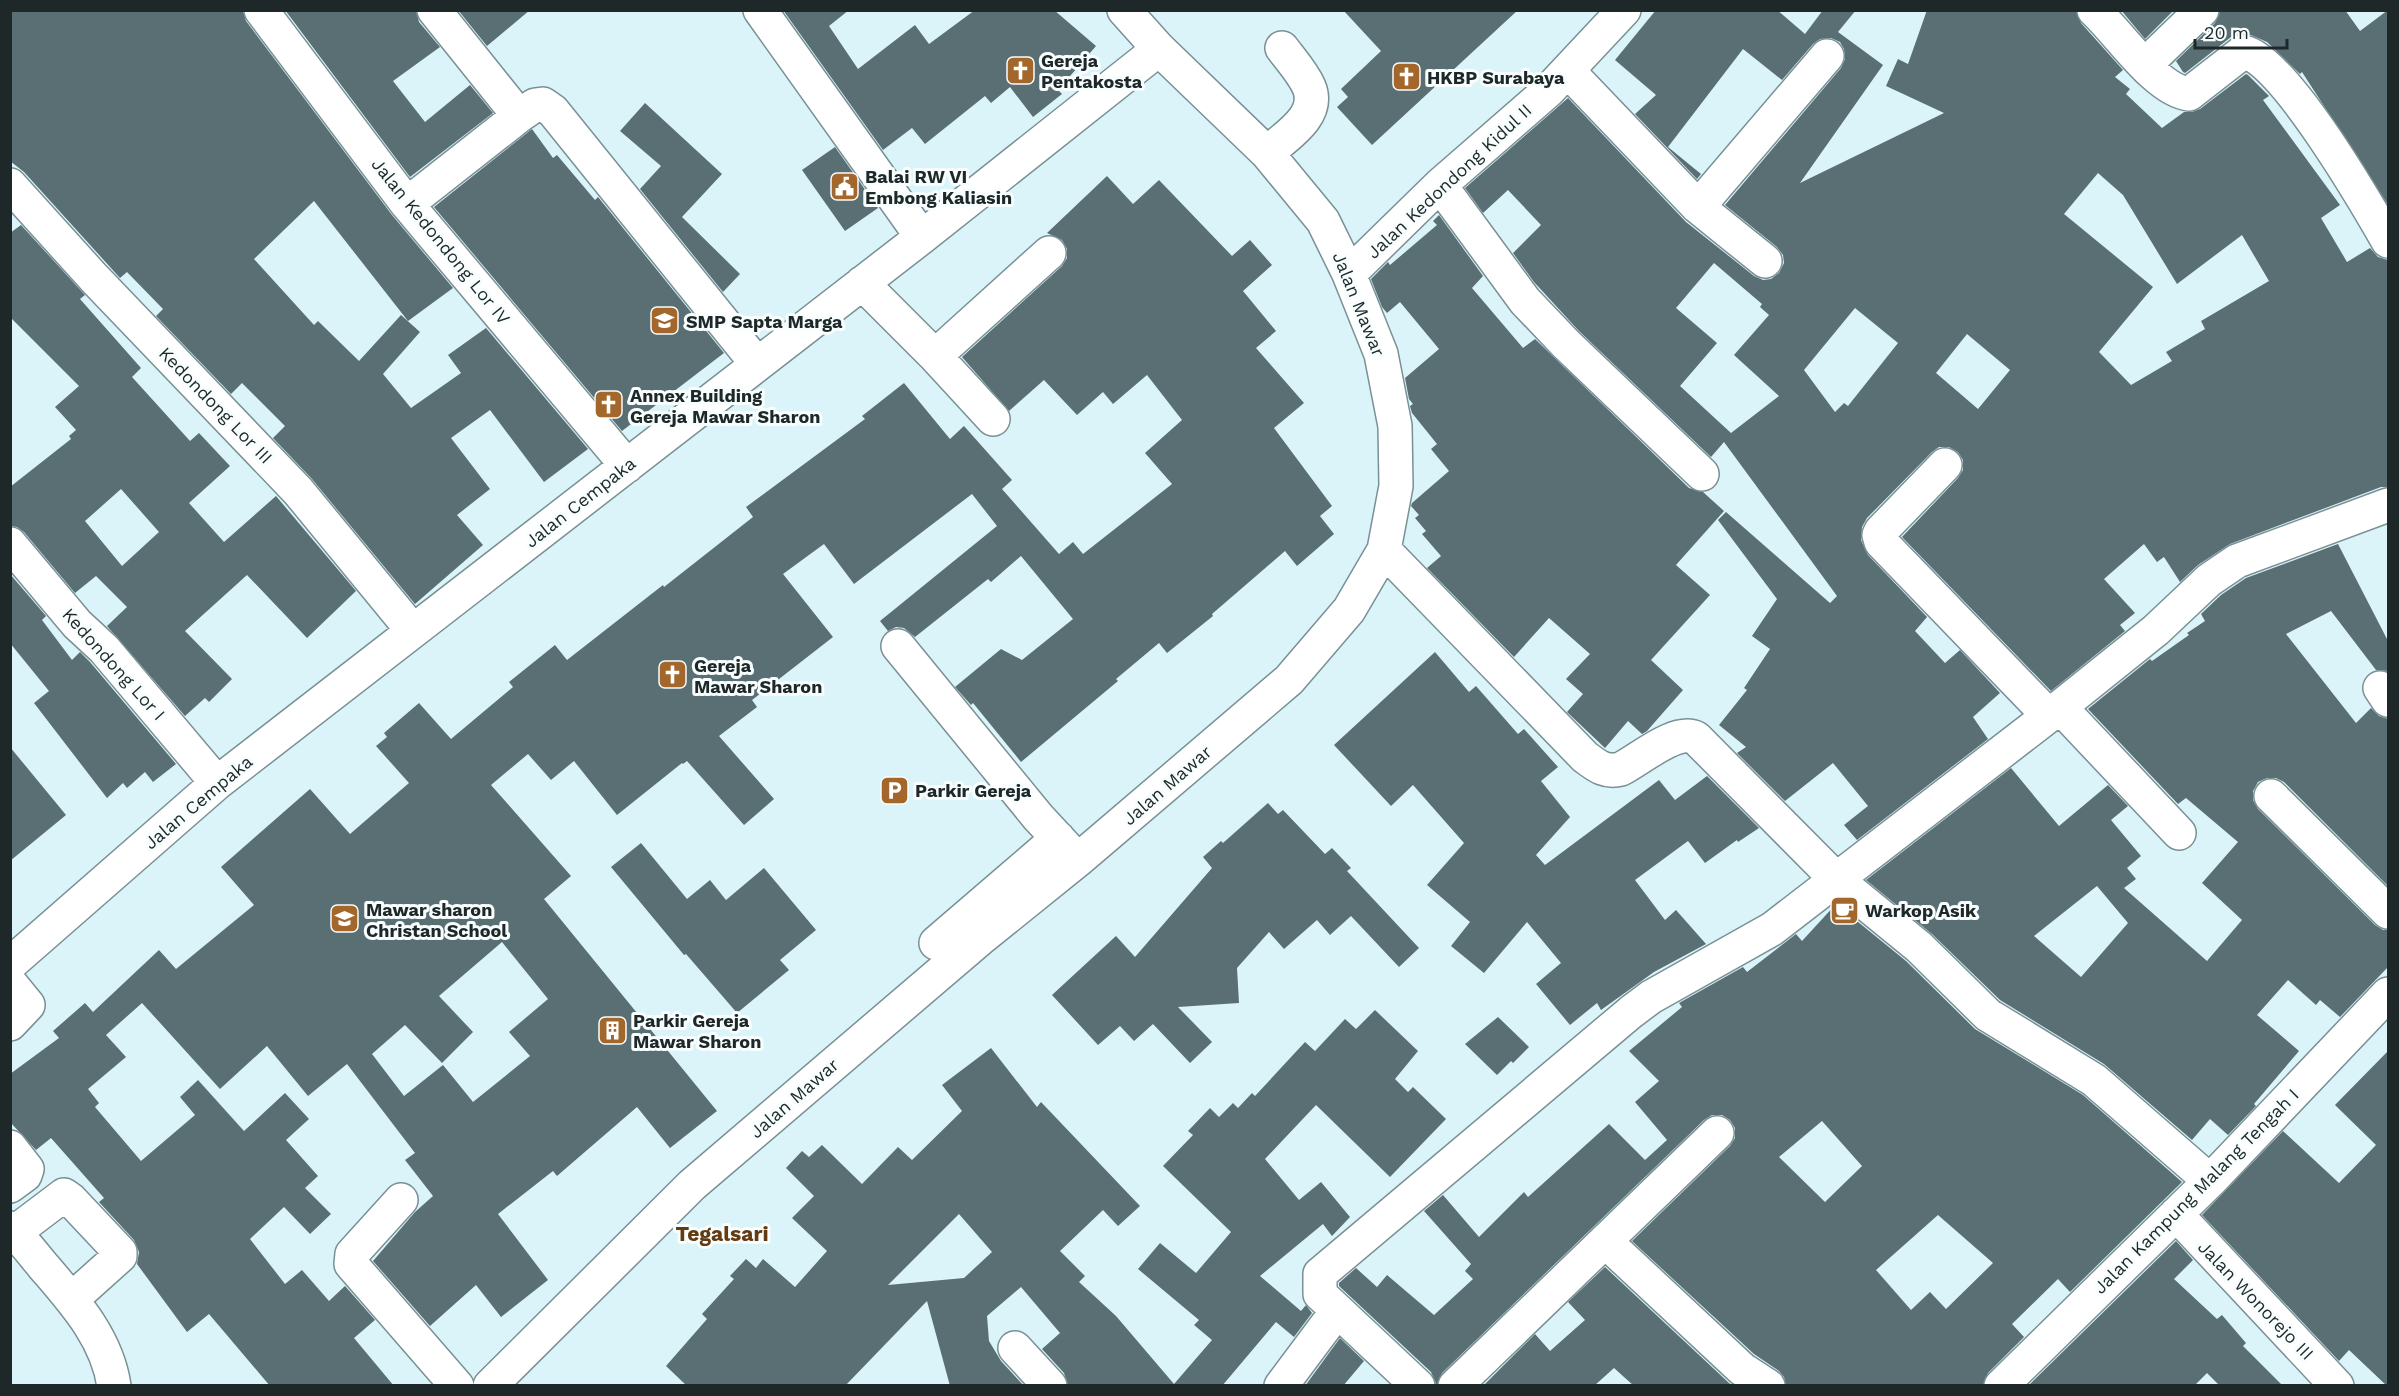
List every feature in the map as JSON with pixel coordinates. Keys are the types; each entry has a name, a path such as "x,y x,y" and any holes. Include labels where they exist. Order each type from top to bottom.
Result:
{"street":[{"name":"Jalan Kedondong Lor IV","path":"261,10 407,204 627,466"},
{"path":"434,10 519,116"},
{"path":"760,10 921,237"},
{"name":"Jalan Mawar","path":"490,1386 692,1185 980,939 1068,849 1289,680 1349,610 1384,550 1396,486 1395,426 1381,354 1349,274 1323,221 1267,153 1159,49 1124,10"},
{"name":"Jalan Kedondong Kidul II","path":"1349,274 1440,185 1549,90 1624,10"},
{"path":"2094,10 2145,66 2180,93 2189,94 2243,52 2249,52 2263,61 2281,78 2313,120 2388,241"},
{"path":"2145,66 2202,10"},
{"path":"1267,153 1306,118 1312,99 1309,86 1282,48"},
{"name":"Jalan Cempaka","path":"10,964 217,783 862,283 1159,49"},
{"path":"1698,207 1827,56"},
{"path":"1568,71 1698,207 1766,261"},
{"path":"407,204 519,116 535,105 543,104 553,111 756,364"},
{"name":"Kedondong Lor III","path":"10,185 94,278 298,491 413,631"},
{"path":"1440,185 1525,301 1566,344 1702,474"},
{"path":"934,356 1049,253"},
{"path":"862,283 993,418"},
{"path":"1945,465 1881,531 1879,536 1881,542 2179,833"},
{"path":"1418,1386 1320,1294 1320,1274 1631,1012 1651,997 1772,929 1838,880 2156,630 2209,580 2237,561 2388,506"},
{"name":"Kedondong Lor I","path":"10,544 217,783"},
{"path":"1384,550 1585,757 1600,769 1613,771 1621,769 1665,742 1684,735 1691,736 1713,754 1838,880 1919,947 1988,1015 2094,1080 2210,1181"},
{"path":"898,646 1068,849 936,943"},
{"path":"2271,796 2388,912"},
{"path":"10,983 28,1005 10,1024"},
{"name":"Jalan Kampung Malang Tengah I","path":"2001,1386 2210,1181 2388,994"},
{"path":"1455,1386 1717,1132"},
{"path":"10,1147 27,1169 25,1175 10,1186"},
{"path":"72,1299 120,1256 120,1252 64,1195 13,1230 72,1299 103,1347 112,1371 114,1386"},
{"path":"401,1200 352,1254 351,1264 457,1386"},
{"name":"Jalan Wonorejo III","path":"2176,1214 2337,1386"},
{"path":"1605,1241 1742,1369 1768,1386"},
{"path":"1281,1386 1337,1311"},
{"path":"1015,1348 1050,1386"}],"building":[{"path":"10,10 243,10 246,21 392,215 453,288 408,321 314,201 254,259 314,325 318,321 359,361 401,315 420,332 383,374 411,408 461,373 448,355 486,328 588,449 544,482 490,410 451,438 490,489 457,515 483,545 415,604 312,479 273,438 285,426 242,383 231,394 156,316 163,309 127,272 120,278 24,172 10,161"},
{"path":"285,10 416,10 419,22 440,47 393,81 425,122 470,85 493,113 410,177"},
{"path":"458,10 530,10 487,46"},
{"path":"783,10 849,10 829,26 858,69 915,25 929,44 975,10 1054,10 1096,46 1058,90 1062,94 1033,117 1010,87 991,103 985,96 925,144 912,128 883,150"},
{"name":"HKBP Surabaya","path":"1343,10 1518,10 1372,145 1337,107 1348,97 1341,89 1381,51"},
{"path":"1656,10 1777,10 1805,34 1823,10 1856,10 1838,32 1883,65 1800,183 1944,113 1886,86 1898,59 1908,64 1927,10 2076,10 2081,23 2123,70 2115,77 2130,89 2126,94 2162,128 2184,112 2200,109 2246,74 2248,75 2269,96 2263,100 2340,205 2321,218 2347,262 2370,248 2378,257 2388,260 2388,487 2381,487 2230,544 2198,565 2180,582 2164,557 2157,562 2144,544 2104,579 2135,613 2120,625 2125,631 2051,691 1902,537 1963,470 1963,460 1958,452 1949,447 1939,447 1867,518 1862,527 1861,540 1868,555 1927,617 1915,631 1945,663 1960,650 2000,693 1973,717 1988,739 1857,840 1844,825 1868,806 1833,763 1785,801 1737,753 1746,747 1719,725 1747,690 1744,688 1770,649 1752,636 1777,599 1718,520 1726,512 1830,603 1837,596 1724,442 1711,457 1579,331 1534,282 1513,253 1541,225 1508,190 1483,213 1465,188 1568,98 1686,222 1754,276 1763,280 1771,279 1779,273 1784,263 1783,255 1777,247 1725,205 1841,68 1845,59 1844,49 1840,42 1831,38 1820,39 1782,80 1743,49 1668,147 1701,174 1697,179 1635,114 1656,95 1615,60","holes":["2098,173 2123,195 2177,284 2242,235 2269,281 2201,321 2205,329 2166,352 2172,361 2131,385 2099,352 2153,287 2064,214","1714,263 1762,304 1760,307 1769,315 1734,355 1779,396 1731,433 1680,386 1717,343 1676,308","1855,308 1898,343 1848,406 1844,403 1835,412 1804,370","1967,334 2010,370 1978,409 1936,373"]},
{"path":"2121,10 2174,10 2145,39"},
{"path":"2220,10 2345,10 2360,31 2388,10 2388,205 2302,72 2300,74 2267,42 2251,35 2240,34 2231,37 2185,73 2183,72 2176,61 2215,23"},
{"path":"645,103 722,174 682,217 740,274 723,292 640,189 661,166 620,131"},
{"path":"532,129 553,158 557,155 595,200 598,197 724,353 622,431 434,207"},
{"name":"Balai RW VI Embong Kaliasin","path":"835,147 878,208 845,231 802,170"},
{"path":"1107,176 1133,204 1159,180 1232,256 1250,240 1272,265 1243,291 1276,331 1256,348 1304,403 1274,428 1332,506 1320,516 1334,534 1297,566 1285,551 1212,614 1213,616 1167,653 1159,643 1116,679 1118,681 1021,762 973,703 971,705 955,687 1001,649 1022,660 1073,619 1021,556 991,582 988,579 915,637 904,628 896,627 888,631 880,621 997,526 972,494 854,584 824,544 783,574 833,637 752,700 757,707 719,736 774,799 744,825 687,761 617,815 574,761 551,780 528,754 491,785 571,876 544,899 717,1111 670,1148 637,1107 557,1176 553,1171 498,1214 548,1280 501,1317 476,1285 430,1326 373,1261 415,1212 433,1196 405,1160 415,1153 347,1064 308,1096 267,1046 220,1089 142,1003 106,1035 126,1057 88,1089 99,1103 95,1107 141,1161 195,1115 180,1097 198,1080 244,1131 285,1093 309,1119 286,1140 318,1176 305,1188 331,1214 310,1234 284,1207 250,1239 285,1284 302,1270 329,1301 345,1286 375,1320 354,1338 394,1386 270,1386 209,1314 187,1332 137,1264 139,1252 134,1240 99,1202 104,1198 51,1138 36,1150 10,1122 10,1074 59,1038 53,1031 85,1003 93,1012 159,950 176,969 254,905 221,867 310,789 350,834 409,783 376,746 387,737 384,733 419,703 451,739 513,687 509,682 555,645 567,660 663,585 664,587 753,517 746,507 865,419 862,416 904,383 950,439 964,426 1012,480 1002,489 1059,554 1073,542 1083,554 1172,484 1145,453 1182,420 1147,375 1113,404 1103,392 1077,415 1044,380 1009,411 962,357 1062,266 1067,258 1067,249 1062,240 1047,233","holes":["502,942 548,999 509,1032 530,1056 473,1102 443,1065 404,1096 372,1054 405,1025 442,1063 473,1032 439,996"]},
{"path":"1439,215 1483,276 1472,288 1523,348 1535,339 1689,488 1703,492 1724,511 1676,565 1710,595 1651,660 1683,690 1647,731 1642,734 1628,721 1605,748 1567,712 1583,694 1566,679 1590,654 1549,618 1514,657 1427,568 1441,556 1422,534 1426,531 1415,518 1419,515 1411,506 1449,471 1431,449 1437,444 1412,413 1410,406 1413,404 1409,399 1405,378 1439,349 1400,302 1387,313 1382,307 1371,279 1388,262 1390,265 1437,225 1433,221"},
{"path":"21,225 85,295 80,299 141,368 132,377 190,441 199,433 230,466 189,503 224,542 276,496 356,591 307,638 247,575 185,631 232,679 209,702 205,698 185,716 107,626 127,607 96,576 75,593 24,532 17,527 10,526 10,487 71,439 69,436 76,430 55,407 79,386 10,317 10,233","holes":["121,489 159,532 122,566 85,521"]},
{"path":"2338,544 2388,641 2388,671 2376,670 2331,611 2286,634 2356,723 2371,708 2379,716 2388,719 2388,886 2284,782 2276,778 2267,778 2258,782 2253,791 2253,800 2258,809 2375,925 2388,930 2388,967 2340,1017 2320,1000 2316,1005 2288,980 2257,1015 2299,1051 2254,1104 2256,1106 2228,1135 2210,1119 2192,1140 2104,1064 2000,1000 1932,934 1866,880 2011,768 2059,826 2108,785 2128,806 2111,820 2141,856 2127,868 2136,879 2124,888 2207,961 2242,920 2202,883 2238,842 2186,798 2178,804 2088,709 2150,659 2152,661 2189,635 2187,633 2205,621 2201,614 2221,595 2246,578","holes":["2097,886 2128,923 2081,977 2034,936"]},
{"path":"10,574 46,616 42,620 72,660 80,652 90,662 176,764 153,782 145,772 127,788 123,783 107,798 34,703 49,691 10,643"},
{"path":"1435,652 1469,692 1476,686 1518,734 1524,729 1558,767 1541,781 1570,817 1536,855 1545,865 1659,780 1675,800 1707,776 1759,828 1738,842 1737,840 1705,863 1688,841 1635,880 1665,920 1676,910 1706,944 1654,972 1601,1010 1597,1003 1570,1025 1536,984 1561,963 1527,922 1484,973 1451,946 1470,922 1427,885 1464,843 1413,785 1391,806 1334,745"},
{"path":"10,747 66,815 10,861"},
{"path":"1268,803 1278,814 1283,810 1325,854 1332,848 1351,868 1347,871 1419,948 1399,967 1351,916 1330,935 1317,920 1284,949 1269,932 1237,968 1239,1003 1178,1007 1212,1042 1190,1063 1153,1024 1134,1041 1120,1026 1098,1045 1052,995 1116,936 1135,957 1212,868 1203,857 1221,841 1223,843"},
{"path":"641,843 687,899 710,880 726,900 764,868 816,930 780,960 789,970 737,1013 686,954 684,955 611,867"},
{"path":"1836,904 1906,961 1975,1029 2083,1095 2182,1182 2070,1292 2058,1279 2012,1324 2024,1337 1988,1373 1983,1386 1786,1386 1784,1377 1779,1371 1754,1354 1632,1241 1730,1146 1735,1138 1735,1128 1730,1120 1722,1115 1712,1115 1704,1120 1442,1373 1437,1386 1431,1372 1339,1286 1339,1283 1356,1268 1377,1287 1387,1275 1434,1315 1473,1279 1465,1271 1471,1264 1424,1211 1443,1195 1479,1237 1524,1192 1528,1197 1609,1124 1645,1160 1667,1140 1635,1102 1659,1081 1629,1051 1682,1007 1679,1003 1743,967 1747,972 1796,934 1802,941","holes":["1822,1121 1862,1166 1825,1202 1779,1157","1938,1215 1993,1263 1946,1309 1930,1292 1911,1310 1876,1270"]},
{"path":"1375,1010 1418,1051 1395,1079 1408,1092 1413,1087 1446,1119 1390,1177 1316,1105 1265,1159 1299,1200 1321,1182 1350,1217 1332,1236 1323,1224 1260,1276 1301,1311 1306,1305 1312,1313 1294,1337 1276,1322 1222,1386 1068,1386 1064,1373 1042,1349 1060,1333 1021,1287 987,1316 989,1341 1001,1361 1024,1386 950,1386 927,1301 845,1386 687,1386 666,1366 707,1319 702,1314 734,1279 730,1276 746,1259 756,1268 763,1259 795,1287 827,1251 792,1218 814,1196 786,1168 802,1151 809,1157 822,1145 862,1184 898,1147 912,1160 962,1111 942,1085 991,1048 1037,1107 1041,1102 1140,1206 1118,1226 1103,1210 1060,1251 1085,1276 1079,1282 1116,1316 1174,1384 1212,1340 1194,1325 1199,1320 1138,1269 1160,1243 1196,1273 1231,1232 1163,1166 1193,1135 1188,1131 1210,1108 1219,1117 1233,1103 1238,1108 1252,1093 1255,1096 1305,1042 1315,1051 1345,1019 1356,1029","holes":["959,1214 992,1252 964,1278 888,1285"]},
{"path":"1498,1017 1529,1047 1497,1075 1465,1044"},
{"path":"2388,1051 2387,1386 2349,1350 2339,1361 2202,1215 2283,1131 2339,1183 2376,1145 2335,1105"},
{"path":"2176,1241 2193,1260 2174,1279 2217,1319 2222,1315 2246,1343 2243,1346 2283,1386 2220,1386 2207,1373 2194,1386 2028,1386"},
{"path":"1605,1267 1733,1386 1634,1386 1614,1368 1594,1386 1483,1386 1535,1334 1550,1351 1585,1320 1568,1302"},
{"path":"1340,1338 1364,1361 1343,1386 1305,1386"}],"place":[{"name":"Gereja Pentakosta","path":"1020,70"},
{"name":"HKBP Surabaya","path":"1406,77"},
{"name":"Balai RW VI Embong Kaliasin","path":"844,186"},
{"name":"SMP Sapta Marga","path":"665,321"},
{"name":"Annex Building Gereja Mawar Sharon","path":"609,405"},
{"name":"Gereja Mawar Sharon","path":"673,675"},
{"name":"Parkir Gereja","path":"894,790"},
{"name":"Warkop Asik","path":"1844,910"},
{"name":"Mawar sharon Christan School","path":"345,919"},
{"name":"Parkir Gereja Mawar Sharon","path":"612,1030"}],"district":[{"name":"Tegalsari","path":"722,1233"}]}
